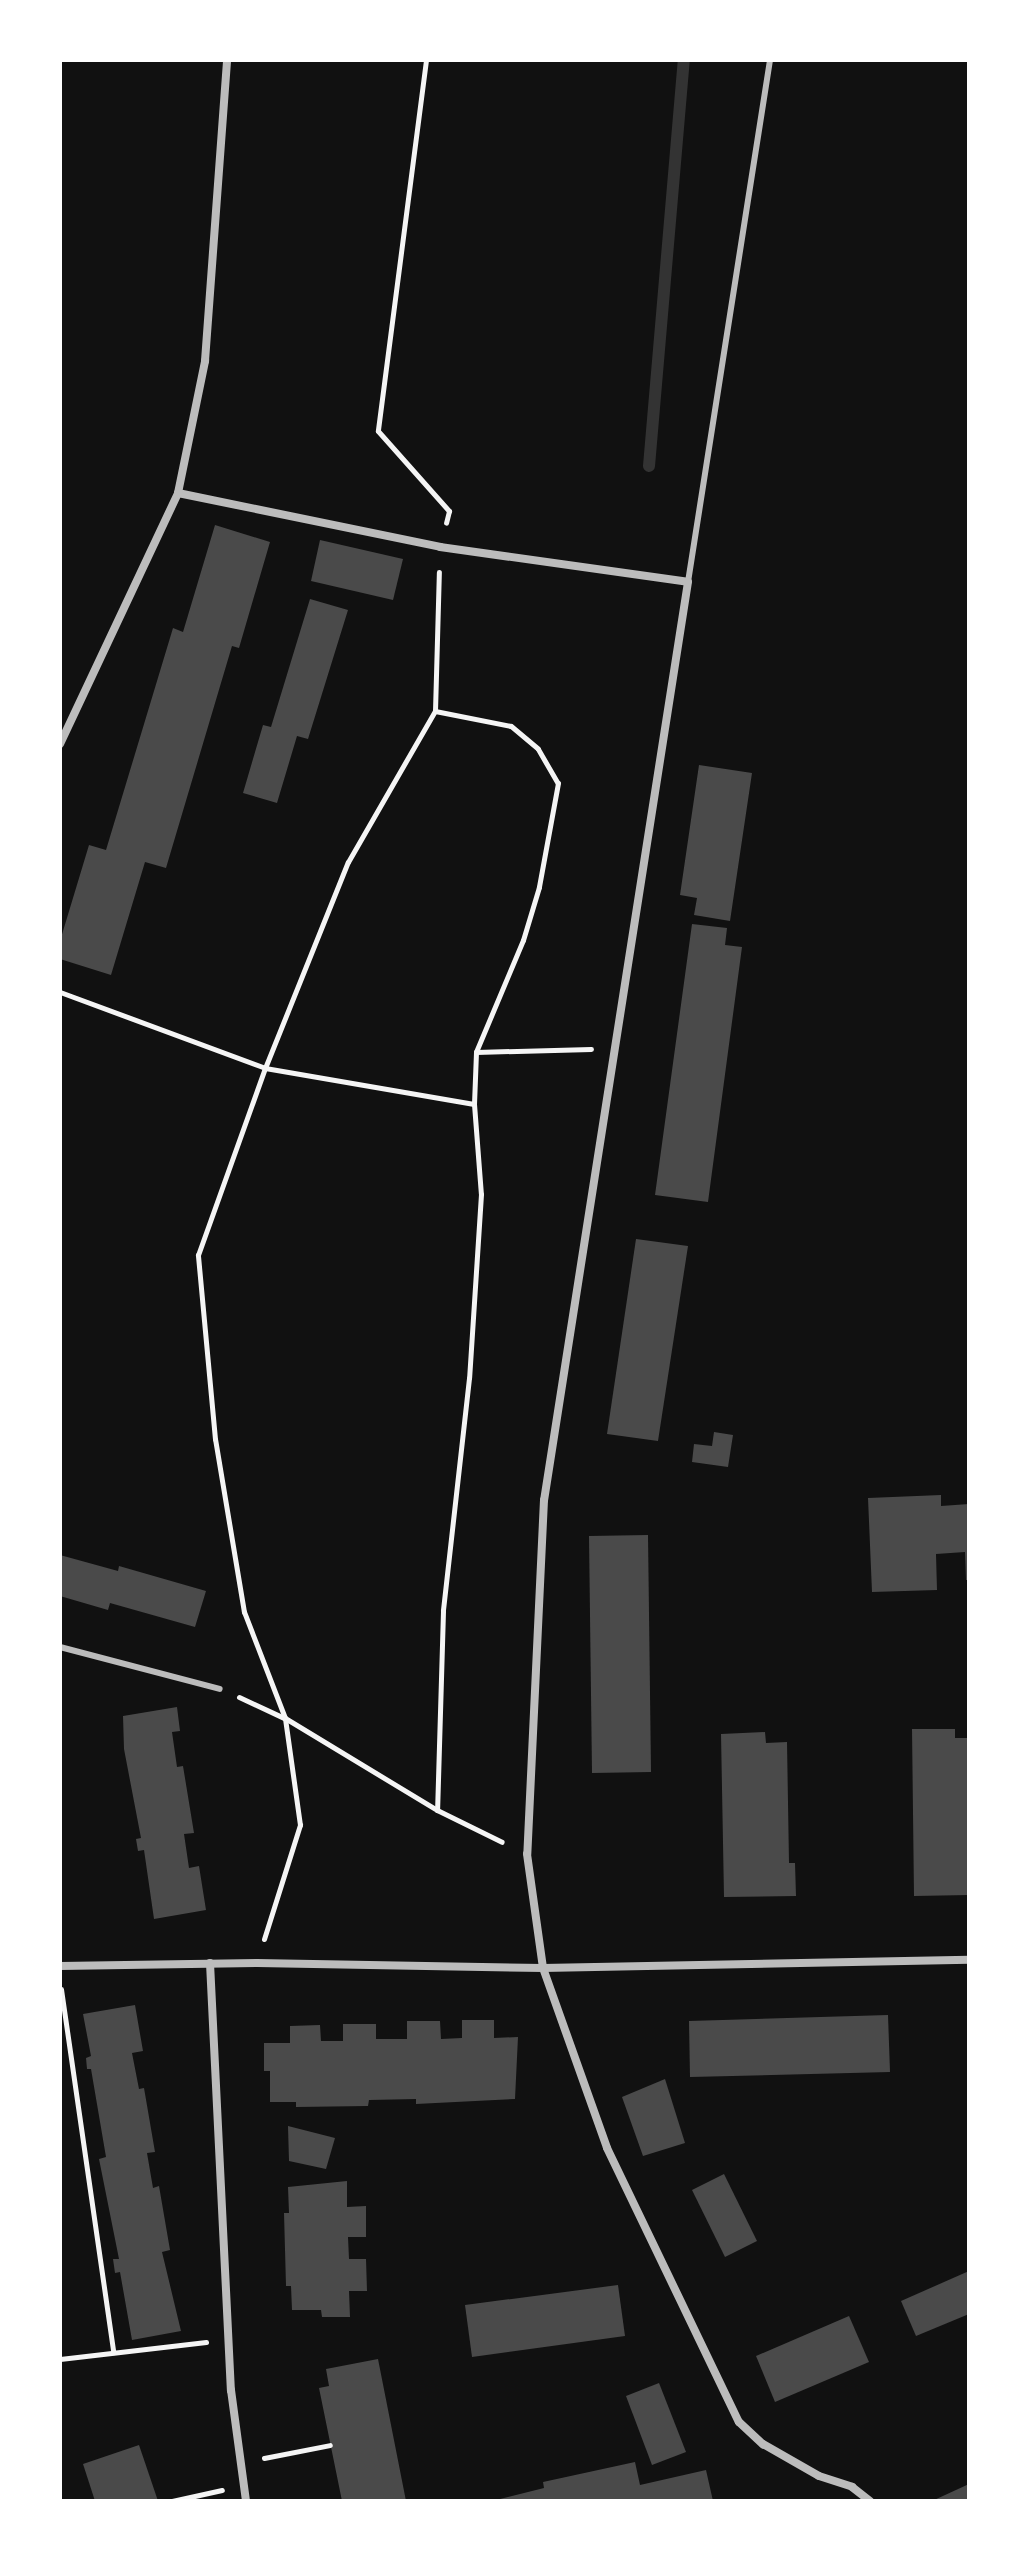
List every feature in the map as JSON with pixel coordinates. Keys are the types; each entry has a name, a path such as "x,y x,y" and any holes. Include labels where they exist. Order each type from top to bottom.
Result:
{"street":[{"path":"60,744 178,493 205,361 227,60"},
{"path":"178,493 440,547 688,582 544,1500 527,1854 543,1968 607,2148 739,2422 763,2444 819,2476 852,2487 870,2501"},
{"path":"60,1966 257,1963 543,1968 969,1960"},
{"path":"210,1963 229,2339 246,2501"}],"lane":[{"path":"688,582 770,60"},
{"path":"60,1647 220,1689"}],"path":[{"path":"257,1963 300,1825 285,1718 244,1612 215,1439 198,1255 265,1068 348,862 435,711 440,547 449,511 378,431 426,60"},
{"path":"435,711 511,726 538,749 558,783 539,887 523,940 476,1052 474,1104 481,1194 469,1378 443,1611 437,1810"},
{"path":"60,992 265,1068 474,1104"},
{"path":"476,1052 615,1049"},
{"path":"220,1689 285,1718 437,1810 527,1854"},
{"path":"60,1979 113,2352"},
{"path":"60,2359 229,2339"},
{"path":"240,2462 330,2445"},
{"path":"172,2501 243,2486"}],"building":[{"path":"215,525 270,542 239,648 232,646 166,868 145,862 111,975 60,959 60,941 89,845 106,850 173,628 183,632"},
{"path":"320,540 403,559 393,600 311,581"},
{"path":"310,599 348,610 308,739 297,736 277,803 243,793 263,725 271,727"},
{"path":"699,765 752,773 730,921 694,915 697,898 680,895"},
{"path":"692,924 727,928 725,945 742,947 708,1202 655,1195"},
{"path":"636,1239 688,1246 658,1441 607,1434"},
{"path":"714,1432 733,1435 728,1467 692,1462 694,1444 712,1446"},
{"path":"941,1495 941,1506 969,1504 969,1580 966,1580 965,1552 936,1554 937,1590 872,1592 868,1498"},
{"path":"648,1535 651,1772 592,1773 589,1536"},
{"path":"60,1555 118,1571 119,1566 206,1591 195,1627 110,1603 108,1610 60,1596"},
{"path":"177,1707 180,1731 172,1732 177,1767 183,1766 194,1833 184,1834 189,1868 199,1866 206,1910 154,1919 144,1850 138,1851 136,1839 141,1838 124,1749 123,1716"},
{"path":"912,1729 955,1729 955,1738 969,1738 969,1895 914,1896"},
{"path":"765,1732 766,1743 787,1742 789,1863 795,1863 796,1896 724,1897 721,1734"},
{"path":"135,2005 143,2051 132,2053 139,2089 144,2088 155,2152 147,2153 153,2188 159,2186 170,2250 162,2252 181,2331 132,2340 120,2272 115,2273 113,2259 119,2259 99,2159 106,2157 91,2069 87,2069 86,2058 91,2056 83,2014"},
{"path":"888,2015 890,2072 690,2077 689,2021"},
{"path":"462,2020 494,2020 494,2038 518,2037 515,2099 416,2104 416,2099 369,2100 368,2106 296,2107 296,2102 270,2102 270,2071 264,2071 264,2043 290,2043 290,2026 320,2025 321,2041 343,2041 343,2024 376,2024 376,2039 407,2039 407,2021 440,2021 441,2039 462,2038"},
{"path":"665,2079 685,2143 643,2156 622,2097"},
{"path":"288,2126 335,2138 326,2169 289,2161"},
{"path":"724,2174 757,2241 725,2257 692,2190"},
{"path":"347,2181 347,2207 366,2206 366,2237 348,2237 349,2259 366,2259 367,2291 349,2291 350,2317 322,2317 321,2310 292,2310 291,2286 286,2286 284,2213 289,2213 288,2187"},
{"path":"969,2271 969,2314 916,2336 901,2301"},
{"path":"618,2285 625,2336 472,2357 465,2305"},
{"path":"849,2316 869,2362 775,2402 756,2356"},
{"path":"378,2359 406,2501 342,2501 319,2388 329,2386 326,2369"},
{"path":"659,2383 686,2452 652,2465 626,2396"},
{"path":"139,2445 158,2501 95,2501 83,2464"},
{"path":"635,2462 640,2485 706,2470 713,2501 492,2501 544,2488 543,2482"},
{"path":"969,2484 969,2501 932,2501"}],"waterway":[{"path":"649,466 684,60"}]}
